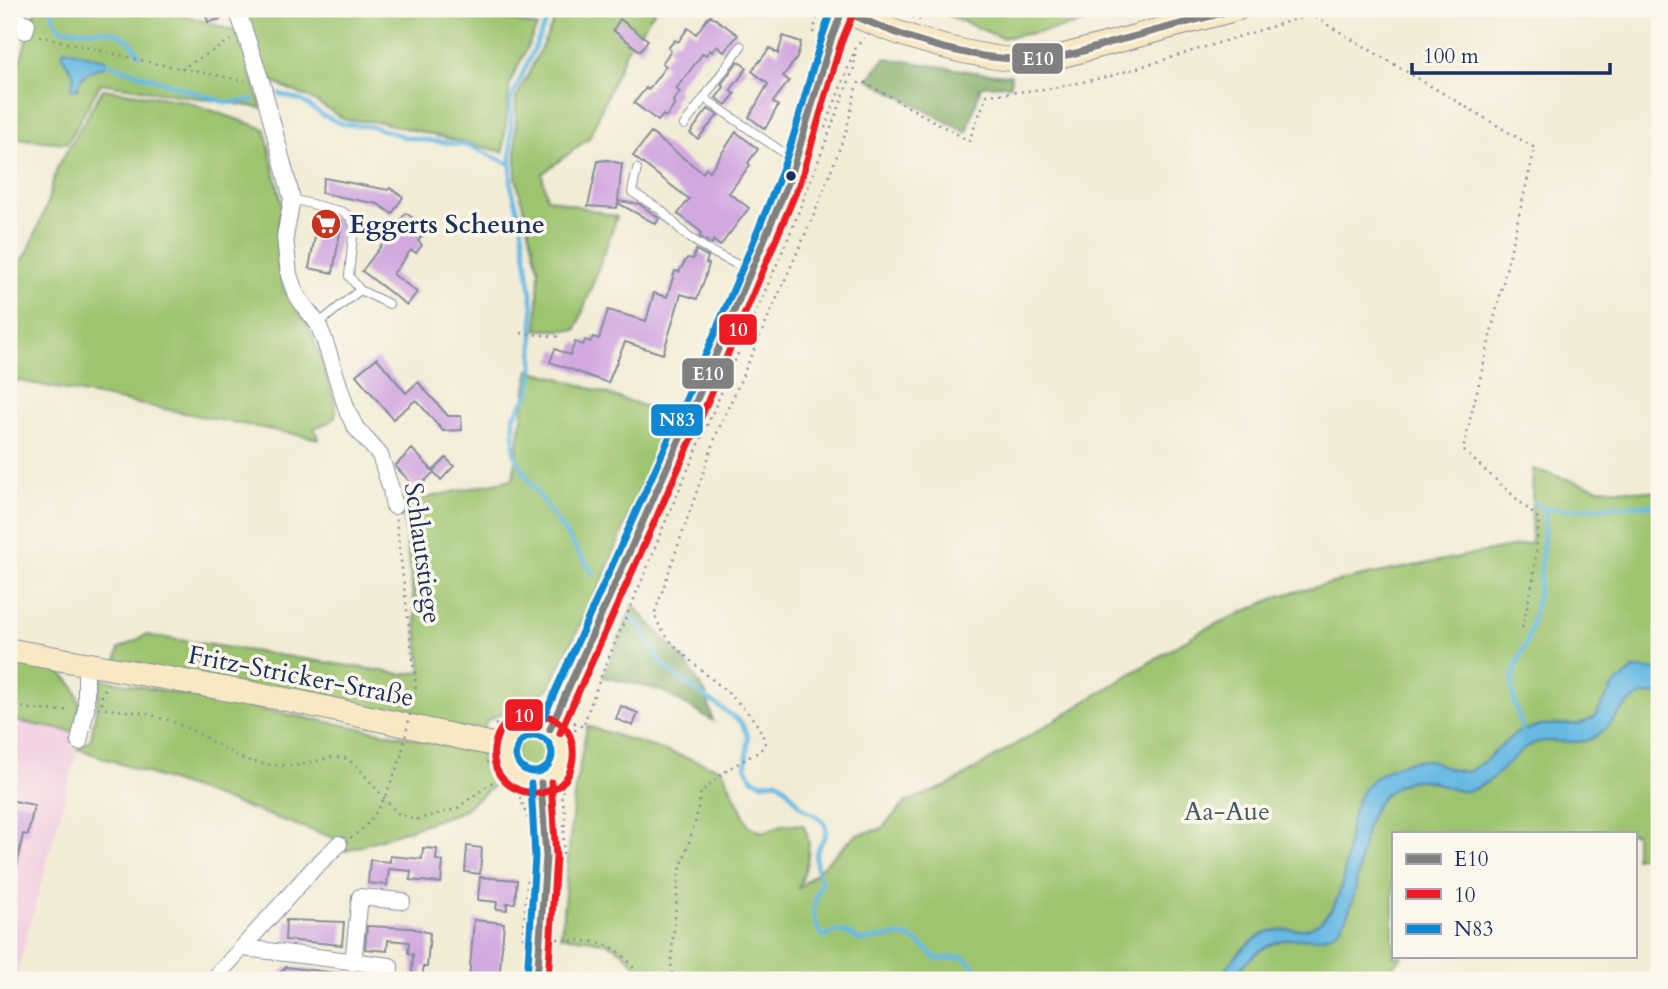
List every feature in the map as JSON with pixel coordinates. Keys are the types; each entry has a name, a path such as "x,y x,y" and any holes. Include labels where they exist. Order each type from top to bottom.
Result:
{"main road":[{"path":"550,729 621,575 752,272 797,161 842,9 919,40 1000,59 1030,59 1058,57 1237,9"},
{"name":"Fritz-Stricker-Straße","path":"9,650 294,701 505,747"},
{"path":"528,724 550,729 559,737 563,748 559,770 552,778 541,783 529,784 518,780 509,771 504,759 510,736 528,724"}],"street":[{"name":"Schlautstiege","path":"237,9 262,84 292,199 285,237 289,275 296,295 318,324 348,413 356,428 380,455 394,506"},
{"path":"9,16 27,23 25,31"},
{"path":"79,742 86,709 86,664"},
{"path":"537,980 547,853 541,783"},
{"path":"212,980 339,844"},
{"path":"353,963 360,897 402,901"},
{"path":"244,948 390,966 389,980"}],"lane":[{"path":"684,125 741,46"},
{"path":"704,98 797,161"},
{"path":"637,169 632,192 661,210 687,236 752,272"},
{"path":"292,199 343,212 350,217 354,225 349,276 360,290 389,303"},
{"path":"318,324 360,290"}],"path":[{"path":"810,9 817,13"},
{"path":"893,9 930,24"},
{"path":"1306,10 1535,148 1463,450 1539,519 1534,576 1521,633"},
{"path":"676,980 671,962 677,887 701,792 730,768 760,751 765,744 763,734 750,716 673,642 659,625 655,612 717,433 816,210 846,132 859,83 864,82 969,141 987,94 1054,88 1111,76 1306,16 1306,10"},
{"path":"25,31 181,69 262,84"},
{"path":"181,69 244,33"},
{"path":"561,795 575,757 574,722 583,727 597,682 619,629 645,575 792,229 853,68 856,47"},
{"path":"521,333 561,337"},
{"name":"Schlautstiege","path":"339,844 362,831 384,798 401,757 416,686 394,506"},
{"path":"9,703 26,709 46,711 131,710 158,717 195,732 245,761 295,766 332,757 345,758 355,764 397,813 415,820 456,808 498,778 520,797 529,823"},
{"path":"495,726 540,703"},
{"path":"523,935 528,871"},
{"path":"556,939 606,943 621,953 641,980"}],"shaded area":[{"path":"9,720 75,732 71,747 78,749 15,980 9,980"}],"green space":[{"path":"36,9 166,9 237,32 262,108 101,83 67,143 9,138 9,97"},
{"path":"244,9 472,9 537,27 510,83 503,152 380,122 346,120 307,97 265,79"},
{"path":"560,9 656,9 626,51 589,138 542,174 547,198 617,217 576,330 537,330 539,271 516,178 516,99"},
{"path":"933,9 1142,9 1057,29 1002,38"},
{"path":"885,58 1011,75 1011,85 981,86 967,133 868,79"},
{"path":"103,89 185,101 265,129 282,205 277,235 277,261 284,290 310,330 335,403 336,414 332,421 314,428 319,439 9,379 9,278 28,252 46,207 57,168"},
{"path":"529,370 671,415 602,581 549,688 529,702 487,720 482,733 116,662 119,649 146,635 402,674 422,672 402,503 513,479"},
{"name":"Aa-Aue","path":"1533,469 1597,488 1659,492 1659,853 1636,858 1636,832 1392,832 1392,958 1401,958 1378,980 643,980 636,967 620,950 599,942 561,936 574,796 587,726 722,769 749,826 763,832 785,824 803,825 809,849 798,889 856,835 881,829 906,802 949,785 1201,631 1282,595 1367,575 1531,543"},
{"path":"633,605 685,661 706,694 713,721 660,690 603,677"},
{"path":"9,657 53,669 70,682 79,704 75,732 9,720"},
{"path":"101,679 481,751 481,761 496,784 462,811 346,851 337,839 78,749 91,739"},
{"path":"534,736 548,741 553,755 548,769 534,774 520,769 515,755 520,741"}],"water":[{"path":"64,49 105,60 105,66 87,73 77,89 71,89 74,75 62,56"},
{"path":"1634,669 1659,670 1659,695 1647,694 1638,697 1600,734 1591,739 1576,742 1544,741 1529,746 1490,780 1475,789 1457,790 1418,780 1394,788 1380,800 1371,815 1351,907 1337,930 1322,937 1288,939 1272,944 1252,957 1231,980 1217,980 1241,951 1263,934 1280,929 1306,929 1325,917 1336,901 1342,883 1356,803 1366,786 1382,773 1415,760 1433,761 1452,770 1468,772 1516,733 1541,725 1579,724 1594,718 1613,686"}],"building":[{"path":"204,9 218,9 221,19 208,22"},
{"path":"710,15 738,35 724,52 717,46 706,55 703,53 676,89 680,92 673,101 675,103 672,109 666,117 663,115 658,121 634,103 666,66 662,63 671,51 668,48 675,40 678,42 688,28 696,34"},
{"path":"620,19 648,40 640,51 613,30"},
{"path":"783,36 801,42 797,58 783,76 789,81 773,102 778,106 765,129 749,117 768,84 752,71 770,48 778,54"},
{"path":"738,61 747,68 730,91 735,94 726,105 716,98 724,87 721,85"},
{"path":"708,109 718,115 698,139 690,133"},
{"path":"736,132 758,149 748,163 750,165 729,193 749,208 720,246 713,240 712,244 700,237 701,232 678,214 689,199 633,156 651,133 703,173 706,168 710,171"},
{"path":"608,160 622,164 618,201 639,204 659,218 656,224 618,203 617,208 588,206 598,161"},
{"path":"324,178 388,190 390,188 403,197 392,214 378,204 321,193"},
{"path":"406,213 428,229 418,241 422,245 416,253 411,250 393,274 417,292 407,305 362,271"},
{"path":"319,215 342,220 333,273 309,268"},
{"path":"696,250 708,257 705,278 697,299 681,294 663,354 625,342 608,383 550,362 555,349 570,355 575,342 583,345 585,340 590,342 593,337 599,339 608,310 646,321 654,293 667,297 675,271 679,272 687,258 693,259"},
{"path":"377,358 406,393 418,382 448,416 461,416 462,430 443,431 416,400 393,419 356,375"},
{"path":"412,449 433,471 446,458 454,466 441,480 434,472 417,489 395,466"},
{"path":"621,706 638,713 633,726 616,719"},
{"path":"9,800 34,805 28,835 23,834 14,881 9,880"},
{"path":"467,846 482,848 480,874 465,872"},
{"path":"423,848 437,849 436,860 443,861 441,883 410,880 411,871 389,869 387,885 368,883 370,860 390,862 390,856 422,859"},
{"path":"480,877 517,880 515,903 507,903 507,910 496,909 497,902 478,900"},
{"path":"286,920 344,922 342,945 285,940"},
{"path":"474,920 504,923 499,980 469,980"},
{"path":"367,926 411,928 430,933 427,967 423,967 423,975 412,975 413,954 408,953 409,942 388,940 387,951 365,949"},
{"path":"286,967 345,974 345,980 274,980"}],"waterway":[{"path":"51,9 58,27 112,32 131,43 139,54"},
{"path":"552,9 511,100 511,185 521,222 533,307 533,369 530,392 514,416 514,453 528,479 594,575"},
{"path":"106,63 227,103 253,100"},
{"path":"280,94 302,101 324,116 343,124 374,127 405,137 469,146 510,164"},
{"path":"1523,734 1512,686 1516,666 1529,635 1540,576 1545,517 1544,509 1533,502"},
{"path":"1544,509 1659,506"},
{"path":"627,618 638,623 660,661 674,675 741,722 748,737 746,768 752,778 762,783 777,781 803,808 823,822 826,833 816,858 822,882 816,896 814,917 824,937 836,931 845,932 861,941 895,936 910,938 937,959 965,957 981,975 993,980"}],"transit line":[{"name":"N83","path":"540,725 663,452 752,245 780,176 832,9"},
{"name":"E10","path":"840,9 891,31 945,48 1000,58 1028,59 1070,55 1237,9"},
{"name":"E10","path":"550,729 687,423 791,176 831,40 843,9"},
{"name":"10","path":"560,733 697,427 801,180 841,43 853,14"},
{"name":"10","path":"542,793 520,790 505,781 496,767 494,752 497,736 507,723 521,715 540,714 551,718 564,727 570,736 573,759 569,774 560,785 545,792"},
{"name":"N83","path":"534,736 547,741 552,754 547,767 534,772 521,767 516,754 521,741 534,736"},
{"name":"10","path":"548,980 556,857 551,782"},
{"name":"E10","path":"537,980 546,857 541,783"},
{"name":"N83","path":"527,979 535,857 531,784"}],"place":[{"name":"Eggerts Scheune","path":"326,224"}]}
